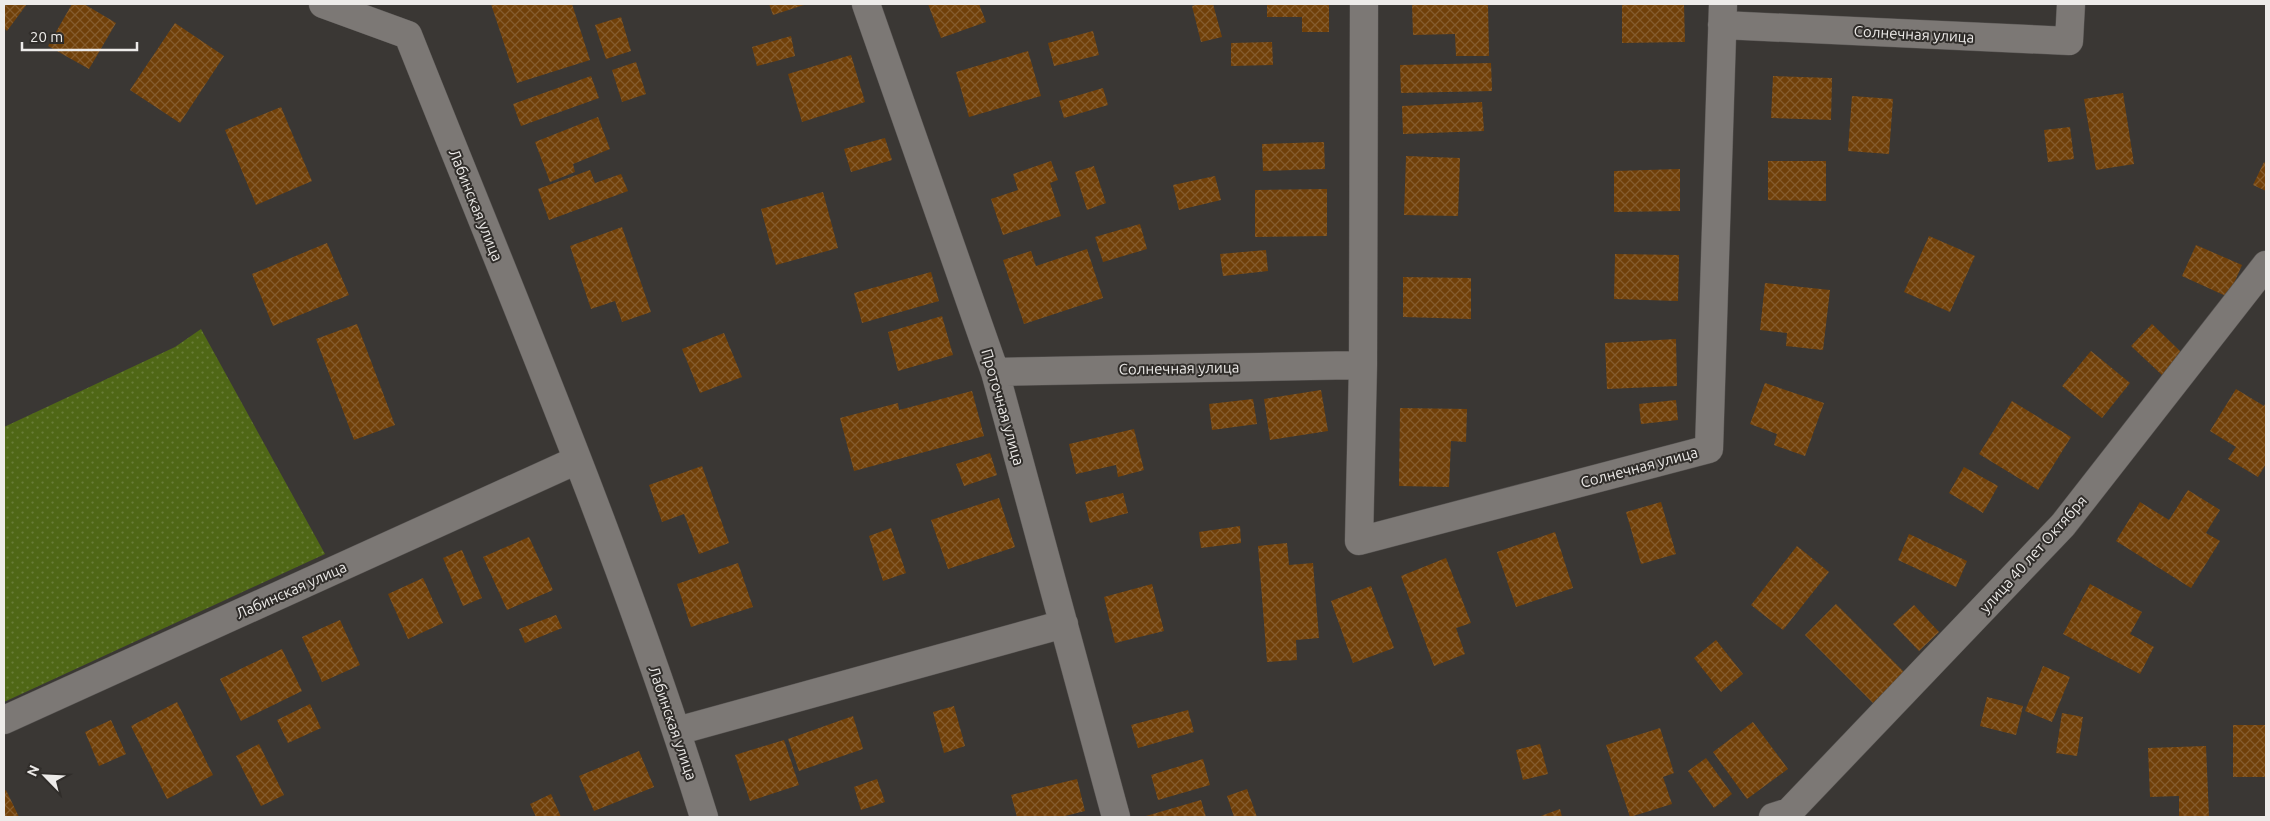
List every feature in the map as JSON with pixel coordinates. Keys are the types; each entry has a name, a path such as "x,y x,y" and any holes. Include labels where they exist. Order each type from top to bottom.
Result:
{"street":[{"name":"Лабинская улица","path":"323,4 408,35 577,460 677,731 704,817"},
{"name":"Проточная улица","path":"866,4 995,372 1116,817"},
{"name":"Солнечная улица","path":"1364,4 1364,365 1359,541 1709,449 1723,14 2068,41 2071,4"},
{"name":"улица 40 лет Октября","path":"1773,817 1789,812 2063,525 2266,265"},
{"name":"Солнечная улица","path":"995,372 1364,365"},
{"name":"Лабинская улица","path":"4,720 577,460"},
{"path":"677,731 1064,624"}],"green space":[{"path":"201,329 325,554 4,702 4,427 175,347"}],"building":[{"path":"4,4 27,4 7,31 4,28"},
{"path":"72,4 84,4 116,23 89,69 48,46"},
{"path":"491,4 572,4 590,60 517,83"},
{"path":"769,4 807,4 773,15"},
{"path":"928,4 979,4 986,22 941,38"},
{"path":"1213,4 1222,37 1201,42 1192,6"},
{"path":"1267,4 1329,4 1329,32 1302,32 1302,17 1267,17"},
{"path":"1412,4 1488,4 1489,56 1456,56 1455,34 1413,35"},
{"path":"1622,4 1684,4 1685,42 1622,43"},
{"path":"621,17 631,51 606,59 595,25"},
{"path":"175,23 224,56 180,123 130,90"},
{"path":"1093,31 1099,55 1054,66 1048,43"},
{"path":"791,36 795,56 757,66 752,47"},
{"path":"1272,42 1273,65 1231,66 1231,43"},
{"path":"1028,51 1041,96 969,117 956,72"},
{"path":"851,55 865,102 802,122 788,74"},
{"path":"636,62 646,94 622,102 612,70"},
{"path":"1491,63 1492,91 1401,93 1400,65"},
{"path":"591,76 599,98 521,126 513,104"},
{"path":"1773,76 1832,78 1831,120 1771,118"},
{"path":"1103,88 1108,105 1064,118 1059,101"},
{"path":"2123,93 2134,164 2096,170 2084,99"},
{"path":"1852,96 1893,99 1889,154 1848,151"},
{"path":"1482,102 1484,131 1403,134 1402,106"},
{"path":"281,107 312,181 256,205 225,130"},
{"path":"598,117 610,149 573,164 575,172 550,182 535,142"},
{"path":"2070,127 2074,159 2048,162 2044,130"},
{"path":"885,138 892,160 851,172 844,149"},
{"path":"1324,142 1325,169 1263,171 1262,144"},
{"path":"1406,156 1460,158 1458,216 1404,215"},
{"path":"1051,161 1058,180 1050,183 1061,216 1003,235 991,199 1018,190 1013,174"},
{"path":"1768,161 1826,161 1826,201 1768,200"},
{"path":"2264,162 2266,164 2266,191 2253,185"},
{"path":"1094,166 1106,203 1087,210 1075,172"},
{"path":"1680,169 1680,211 1614,212 1614,171"},
{"path":"590,170 595,183 621,174 628,191 549,220 538,189"},
{"path":"1215,176 1221,200 1179,210 1173,185"},
{"path":"1327,189 1327,236 1255,237 1255,190"},
{"path":"823,192 838,248 776,265 761,209"},
{"path":"1140,224 1147,249 1103,262 1095,237"},
{"path":"622,227 651,312 622,322 615,301 591,309 570,246"},
{"path":"1929,236 1975,256 1950,312 1904,292"},
{"path":"327,243 349,295 273,326 252,274"},
{"path":"2196,245 2242,265 2228,297 2182,276"},
{"path":"1087,249 1103,298 1024,324 1003,260 1031,251 1036,266"},
{"path":"1266,250 1268,271 1223,276 1220,254"},
{"path":"1615,254 1679,255 1678,301 1614,299"},
{"path":"931,272 939,301 862,323 854,293"},
{"path":"1403,277 1471,278 1471,319 1403,317"},
{"path":"1765,283 1830,290 1823,350 1786,346 1787,333 1760,330"},
{"path":"942,316 953,355 898,371 888,332"},
{"path":"357,324 395,425 354,440 316,339"},
{"path":"2152,324 2182,353 2162,375 2131,346"},
{"path":"724,333 742,377 700,393 682,349"},
{"path":"1676,339 1677,386 1607,389 1605,343"},
{"path":"2091,351 2130,383 2102,418 2062,386"},
{"path":"1765,383 1824,403 1805,456 1774,445 1777,434 1750,424"},
{"path":"2236,389 2264,406 2266,402 2266,464 2258,477 2228,459 2236,447 2210,431"},
{"path":"1321,390 1328,431 1270,440 1264,399"},
{"path":"972,391 984,436 854,471 840,418 898,403 899,410"},
{"path":"1253,399 1257,424 1212,430 1209,404"},
{"path":"1676,400 1678,420 1641,424 1639,404"},
{"path":"2012,401 2071,437 2038,490 1979,454"},
{"path":"1400,408 1467,409 1466,442 1451,441 1449,487 1399,486"},
{"path":"1134,429 1144,470 1118,477 1116,465 1076,474 1069,444"},
{"path":"990,453 997,475 964,486 956,464"},
{"path":"702,466 729,543 699,554 684,514 662,522 649,485"},
{"path":"1964,467 1998,486 1983,513 1949,493"},
{"path":"2188,490 2220,510 2206,533 2220,541 2191,588 2116,541 2140,502 2169,520"},
{"path":"1123,493 1128,513 1090,523 1085,502"},
{"path":"999,498 1015,547 948,569 931,520"},
{"path":"1661,502 1676,554 1641,564 1626,512"},
{"path":"1240,526 1241,543 1201,548 1199,532"},
{"path":"891,528 906,573 883,581 869,536"},
{"path":"1555,532 1573,588 1516,607 1497,552"},
{"path":"1909,534 1967,561 1956,587 1898,560"},
{"path":"529,537 553,590 507,610 483,557"},
{"path":"1287,543 1289,565 1313,563 1319,638 1296,640 1297,660 1267,662 1258,546"},
{"path":"1797,546 1829,572 1783,630 1751,605"},
{"path":"462,550 482,598 463,606 443,558"},
{"path":"1446,558 1471,623 1456,628 1465,654 1434,666 1401,576"},
{"path":"738,563 753,607 691,627 677,584"},
{"path":"423,578 443,623 408,639 388,594"},
{"path":"1152,584 1164,631 1115,643 1104,597"},
{"path":"2090,584 2142,612 2130,634 2154,647 2140,674 2063,634"},
{"path":"1371,586 1394,648 1353,663 1331,601"},
{"path":"1836,604 1904,672 1873,703 1805,635"},
{"path":"1914,605 1939,632 1919,651 1893,624"},
{"path":"556,615 562,628 525,643 519,629"},
{"path":"340,620 360,665 322,682 302,637"},
{"path":"1716,640 1743,674 1721,692 1694,658"},
{"path":"282,649 302,691 241,721 220,679"},
{"path":"2043,666 2070,677 2052,722 2025,711"},
{"path":"1987,697 2023,706 2016,735 1980,726"},
{"path":"177,702 213,775 167,799 131,726"},
{"path":"310,704 321,728 288,743 277,720"},
{"path":"954,706 965,746 944,753 933,712"},
{"path":"1188,710 1194,732 1138,748 1131,725"},
{"path":"2062,713 2083,717 2077,756 2056,753"},
{"path":"853,716 863,749 799,771 788,739"},
{"path":"111,720 126,754 99,766 85,732"},
{"path":"1753,722 1788,769 1747,799 1713,752"},
{"path":"2233,725 2266,725 2266,777 2233,777"},
{"path":"1660,728 1674,773 1663,777 1672,804 1630,817 1606,745"},
{"path":"784,740 799,785 750,801 735,755"},
{"path":"259,744 284,795 261,806 236,756"},
{"path":"1540,744 1548,774 1523,780 1516,750"},
{"path":"2206,746 2209,817 2179,817 2179,796 2150,797 2148,748"},
{"path":"639,751 654,787 594,811 579,776"},
{"path":"1706,758 1732,794 1714,808 1688,771"},
{"path":"1203,759 1210,785 1158,800 1151,775"},
{"path":"877,779 885,802 861,810 854,787"},
{"path":"1077,779 1085,811 1061,817 1017,817 1011,795"},
{"path":"1247,789 1257,817 1234,817 1227,796"},
{"path":"6,790 19,817 4,817 4,791"},
{"path":"551,794 561,817 536,817 530,804"},
{"path":"1201,800 1206,817 1146,817 1146,816"},
{"path":"1560,809 1562,817 1538,817"}]}
